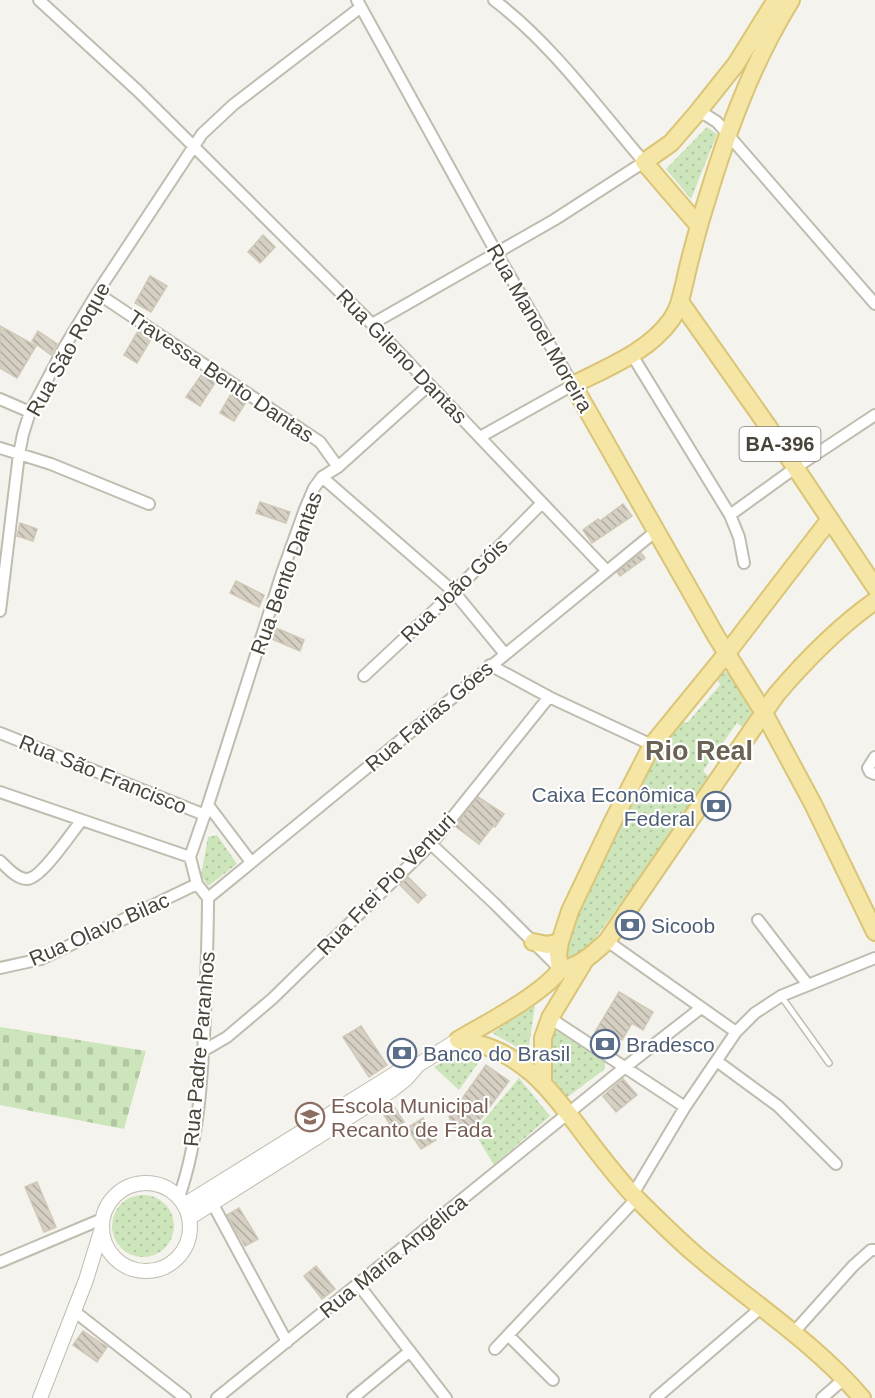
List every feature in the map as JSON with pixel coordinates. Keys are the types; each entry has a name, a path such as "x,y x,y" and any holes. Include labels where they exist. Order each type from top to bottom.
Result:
{"main road":[{"path":"699,226 644,162 671,143 698,113 736,64 776,0"},
{"path":"573,385 632,355 658,336 673,318 681,303 699,226 726,134 750,75 791,0"},
{"name":"BA-396","path":"681,303 875,587"},
{"name":"Rua Manoel Moreira","path":"573,385 764,714"},
{"path":"543,1083 543,1038 540,1025 556,975 560,942 570,911 595,857 652,745 727,653 830,519"},
{"path":"458,1040 502,1014 556,975 586,959 607,941 764,714 793,676 851,620 875,601"},
{"path":"764,714 813,804 875,932"},
{"path":"532,942 547,945 560,942"},
{"path":"543,1038 550,1018 586,959"},
{"path":"458,1040 480,1043 504,1053 543,1083 635,1196 696,1255 794,1332 845,1378 862,1398"}],"street":[{"path":"372,324 554,220 644,162 549,49 517,17 494,0"},
{"name":"Rua Gileno Dantas","path":"44,2 372,324 606,570"},
{"name":"Rua São Roque","path":"0,611 2,581 23,434 30,412 64,346 193,146 214,120 359,4"},
{"name":"Rua Manoel Moreira","path":"359,4 496,252 573,385"},
{"path":"698,113 712,118 875,304"},
{"name":"Travessa Bento Dantas","path":"97,293 320,442 338,466"},
{"path":"632,355 730,515 739,537 744,563"},
{"name":"Rua Bento Dantas","path":"190,857 282,573 315,488 322,477 338,466 429,385"},
{"path":"480,437 573,385"},
{"path":"0,399 30,412"},
{"path":"730,515 875,415"},
{"path":"0,448 51,464 149,504"},
{"path":"322,477 454,592 505,654"},
{"name":"Rua João Góis","path":"364,676 454,592 542,503"},
{"name":"Rua Farias Góes","path":"208,898 656,531"},
{"path":"490,665 549,697 652,745"},
{"name":"Rua Frei Pio Venturi","path":"203,1051 227,1037 272,999 431,844 549,697"},
{"name":"Rua São Francisco","path":"0,733 207,810"},
{"path":"875,757 868,768 875,774"},
{"path":"0,792 190,857 197,884 208,898"},
{"path":"207,810 251,862"},
{"path":"0,861 16,876 24,880 31,879 47,864 81,821"},
{"path":"431,844 532,942 556,975"},
{"name":"Rua Olavo Bilac","path":"0,968 41,959 197,884"},
{"name":"Rua Padre Paranhos","path":"184,1207 197,1119 203,1051 208,898"},
{"path":"758,920 808,985"},
{"path":"607,941 736,1032"},
{"path":"495,1349 635,1196 685,1107 718,1062 736,1032 755,1013 781,996 875,958"},
{"name":"Rua Maria Angélica","path":"217,1398 701,1008"},
{"path":"550,1018 685,1107"},
{"path":"184,1207 209,1198 404,1068 418,1065 458,1040"},
{"path":"718,1062 778,1106 836,1164"},
{"path":"40,1398 86,1280 107,1205 116,1194 127,1187 141,1183 155,1184 168,1189 184,1207 190,1232 186,1246 178,1258 167,1266 153,1271 139,1271 125,1266 113,1257 105,1245 102,1224"},
{"path":"209,1198 287,1342"},
{"path":"0,1262 102,1224"},
{"path":"794,1332 853,1266 871,1250 875,1251"},
{"path":"86,1280 104,1260 113,1257"},
{"path":"358,1284 445,1398"},
{"path":"656,1398 762,1306"},
{"path":"74,1311 185,1398"},
{"path":"508,1335 553,1380"},
{"path":"353,1398 411,1351"},
{"path":"822,1398 845,1378"}],"lane":[{"path":"781,996 829,1063"}],"green space":[{"path":"707,127 717,134 691,199 666,169"},
{"path":"725,672 732,674 753,710 744,728 737,723 703,771 711,779 594,940 571,959 565,955 576,910 654,751 680,720 687,723 720,685 717,678"},
{"path":"217,835 237,864 208,886 201,875 208,837"},
{"path":"535,1005 528,1053 492,1033"},
{"path":"0,1027 146,1051 124,1129 0,1105"},
{"path":"554,1029 605,1061 605,1069 566,1098 551,1076 548,1034"},
{"path":"463,1050 476,1050 483,1056 459,1090 434,1067"},
{"path":"519,1078 550,1116 494,1165 474,1132"},
{"path":"137,1195 149,1195 165,1204 172,1214 174,1226 172,1238 165,1248 149,1257 137,1257 126,1252 117,1243 112,1232 112,1220 117,1209 126,1200"}],"building":[{"path":"263,235 275,247 260,263 248,252"},
{"path":"150,276 167,286 151,312 135,303"},
{"path":"0,326 36,346 17,378 0,368"},
{"path":"38,331 57,344 51,355 32,341"},
{"path":"138,331 151,339 137,363 124,355"},
{"path":"202,374 215,383 200,406 186,397"},
{"path":"232,392 246,402 234,421 220,413"},
{"path":"260,502 290,512 286,523 256,513"},
{"path":"623,504 632,516 592,543 583,530"},
{"path":"20,523 37,529 33,541 17,536"},
{"path":"641,553 645,558 620,576 617,572"},
{"path":"236,581 264,595 259,607 230,593"},
{"path":"276,628 304,640 300,651 272,639"},
{"path":"478,797 504,814 479,844 455,826"},
{"path":"408,877 426,895 418,903 400,885"},
{"path":"619,992 653,1012 643,1030 632,1023 622,1040 616,1036 612,1042 595,1032"},
{"path":"361,1026 387,1065 369,1077 343,1037"},
{"path":"486,1065 509,1081 467,1137 454,1127 449,1117"},
{"path":"623,1079 637,1095 616,1112 603,1096"},
{"path":"391,1102 404,1122 393,1129 380,1109"},
{"path":"423,1118 436,1140 421,1149 407,1128"},
{"path":"37,1182 56,1227 44,1232 25,1187"},
{"path":"239,1208 258,1239 245,1246 227,1215"},
{"path":"316,1266 335,1289 322,1299 304,1276"},
{"path":"83,1331 107,1347 97,1362 73,1345"}],"place":[{"name":"Caixa Econômica Federal","path":"716,806"},
{"name":"Sicoob","path":"630,925"},
{"name":"Bradesco","path":"605,1044"},
{"name":"Banco do Brasil","path":"402,1053"},
{"name":"Escola Municipal Recanto de Fada","path":"310,1117"}],"district":[{"name":"Rio Real","path":"699,751"}]}
